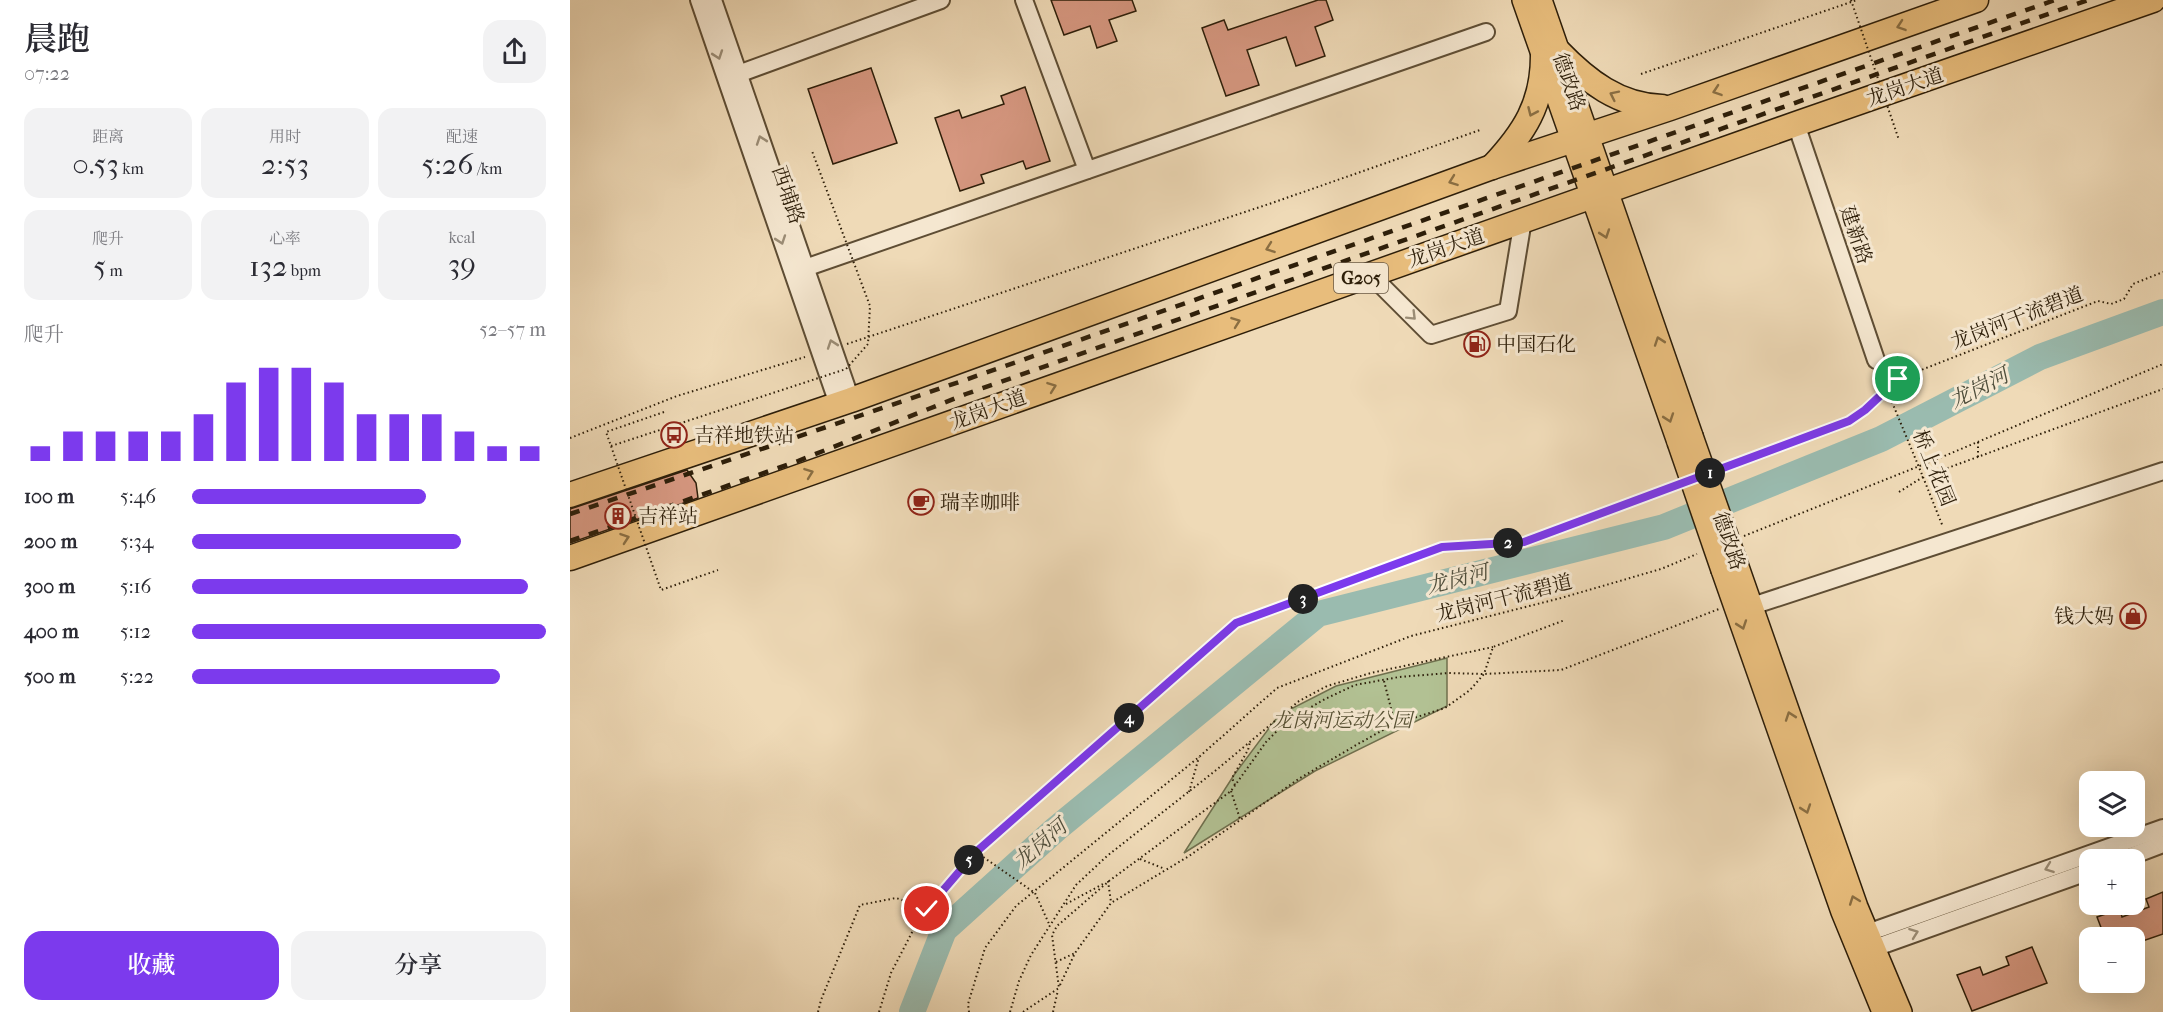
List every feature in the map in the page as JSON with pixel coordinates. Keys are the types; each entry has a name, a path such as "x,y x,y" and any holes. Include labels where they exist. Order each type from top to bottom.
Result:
{"highway":[{"path":"570,495 844,402 1492,167 1670,108 1976,0"},
{"name":"龙岗大道","path":"570,558 1523,220 2153,0"},
{"path":"1492,167 1518,138 1529,120 1551,53 1615,96 1649,107 1670,108"}],"main road":[{"name":"德政路","path":"1523,0 1551,53"},
{"name":"德政路","path":"1541,0 1551,53 1685,439 1743,605 1857,907 1863,943 1883,1012"},
{"name":"德政路","path":"1863,943 1900,1012"}],"street":[{"name":"西埔路","path":"699,0 732,76 805,268 827,350"},
{"name":"西埔路","path":"713,0 732,76 844,402"},
{"path":"732,76 941,0"},
{"path":"1024,0 1087,170"},
{"path":"805,268 1486,32"},
{"name":"建新路","path":"1796,124 1878,366"},
{"path":"1370,274 1431,335 1508,311 1523,220"},
{"path":"1743,605 2163,471"},
{"path":"1863,943 2163,828"},
{"path":"2145,851 2163,844"},
{"path":"1863,943 2079,874"}],"path":[{"path":"1851,0 1899,140"},
{"path":"1641,74 1857,0"},
{"path":"570,438 677,396 827,350 1272,203 1480,130"},
{"path":"611,446 846,369 868,344 870,306 812,151"},
{"name":"龙岗河干流碧道","path":"1718,470 1849,421 1865,410 1898,379 2098,301 2111,304 2124,299 2133,284 2163,272"},
{"path":"1738,538 1978,442 2163,364"},
{"name":"桥上花园","path":"1878,366 1949,540"},
{"path":"1899,492 1923,477 2163,389"},
{"path":"664,412 606,432 661,590 718,570"},
{"path":"1978,442 1978,457"},
{"path":"879,1012 891,973 927,909 976,852 1236,623 1442,547 1524,542 1685,482"},
{"name":"龙岗河干流碧道","path":"969,1012 968,1004 986,948 1016,906 1199,757 1277,688 1411,636 1561,598 1661,569 1705,551"},
{"path":"1059,988 1052,934 1058,926 1109,881 1231,791 1266,742 1287,721 1325,699 1355,686 1383,680 1449,673 1484,674 1561,670 1743,605"},
{"path":"1010,1012 1019,981 1031,955 1076,885 1107,856 1299,702 1327,686 1371,673 1493,647 1565,620"},
{"path":"1053,1012 1059,988 1075,953 1111,903 1166,869 1300,778 1395,724 1445,708 1470,690 1484,674 1493,647"},
{"path":"1383,680 1395,724"},
{"path":"1235,785 1232,778 1250,742"},
{"path":"1189,792 1199,757"},
{"path":"1231,791 1240,820"},
{"path":"976,852 1035,892 1050,926"},
{"path":"1140,858 1166,869"},
{"path":"1063,905 1109,881"},
{"path":"1109,881 1111,903"},
{"path":"818,1012 860,905 896,898 927,909"},
{"path":"1056,962 1075,953"},
{"path":"1023,1012 1059,988"}],"green space":[{"name":"龙岗河运动公园","path":"1447,658 1447,706 1315,771 1184,853 1234,775 1279,715 1336,686"}],"building":[{"path":"1051,0 1132,0 1136,11 1109,20 1117,41 1097,48 1090,26 1064,35"},
{"path":"1318,0 1326,0 1333,20 1315,27 1325,56 1296,66 1286,37 1247,50 1259,85 1226,96 1202,28 1224,20 1228,30"},
{"path":"871,68 897,143 833,164 808,89"},
{"path":"1025,87 1050,161 1026,169 1023,161 981,175 984,183 960,191 935,118 959,110 962,118 1004,104 1001,96"},
{"name":"吉祥站","path":"687,470 696,483 698,498 570,543 570,509"},
{"path":"2163,892 2163,934 2145,940 2145,927 2101,927 2097,917 2103,915 2122,915 2122,917 2145,915 2145,908 2149,907 2146,899"},
{"path":"2032,947 2047,983 1972,1011 1957,975 1980,967 1983,975 2009,965 2006,957"}],"waterway":[{"name":"龙岗河","path":"912,1012 944,930 1056,829 1318,614 1664,527 1881,439 2040,357 2163,312"}],"railway":[{"path":"570,514 962,381 2055,0"},
{"path":"570,541 798,461 966,394 2088,0"}],"place":[{"name":"中国石化","path":"1477,344"},
{"name":"吉祥地铁站","path":"674,435"},
{"name":"瑞幸咖啡","path":"921,502"},
{"name":"吉祥站","path":"618,516"},
{"name":"钱大妈","path":"2133,616"}],"route":[{"path":"927,909 976,852 1236,623 1442,547 1524,542 1652,495 1849,421 1865,410 1898,379"}]}
